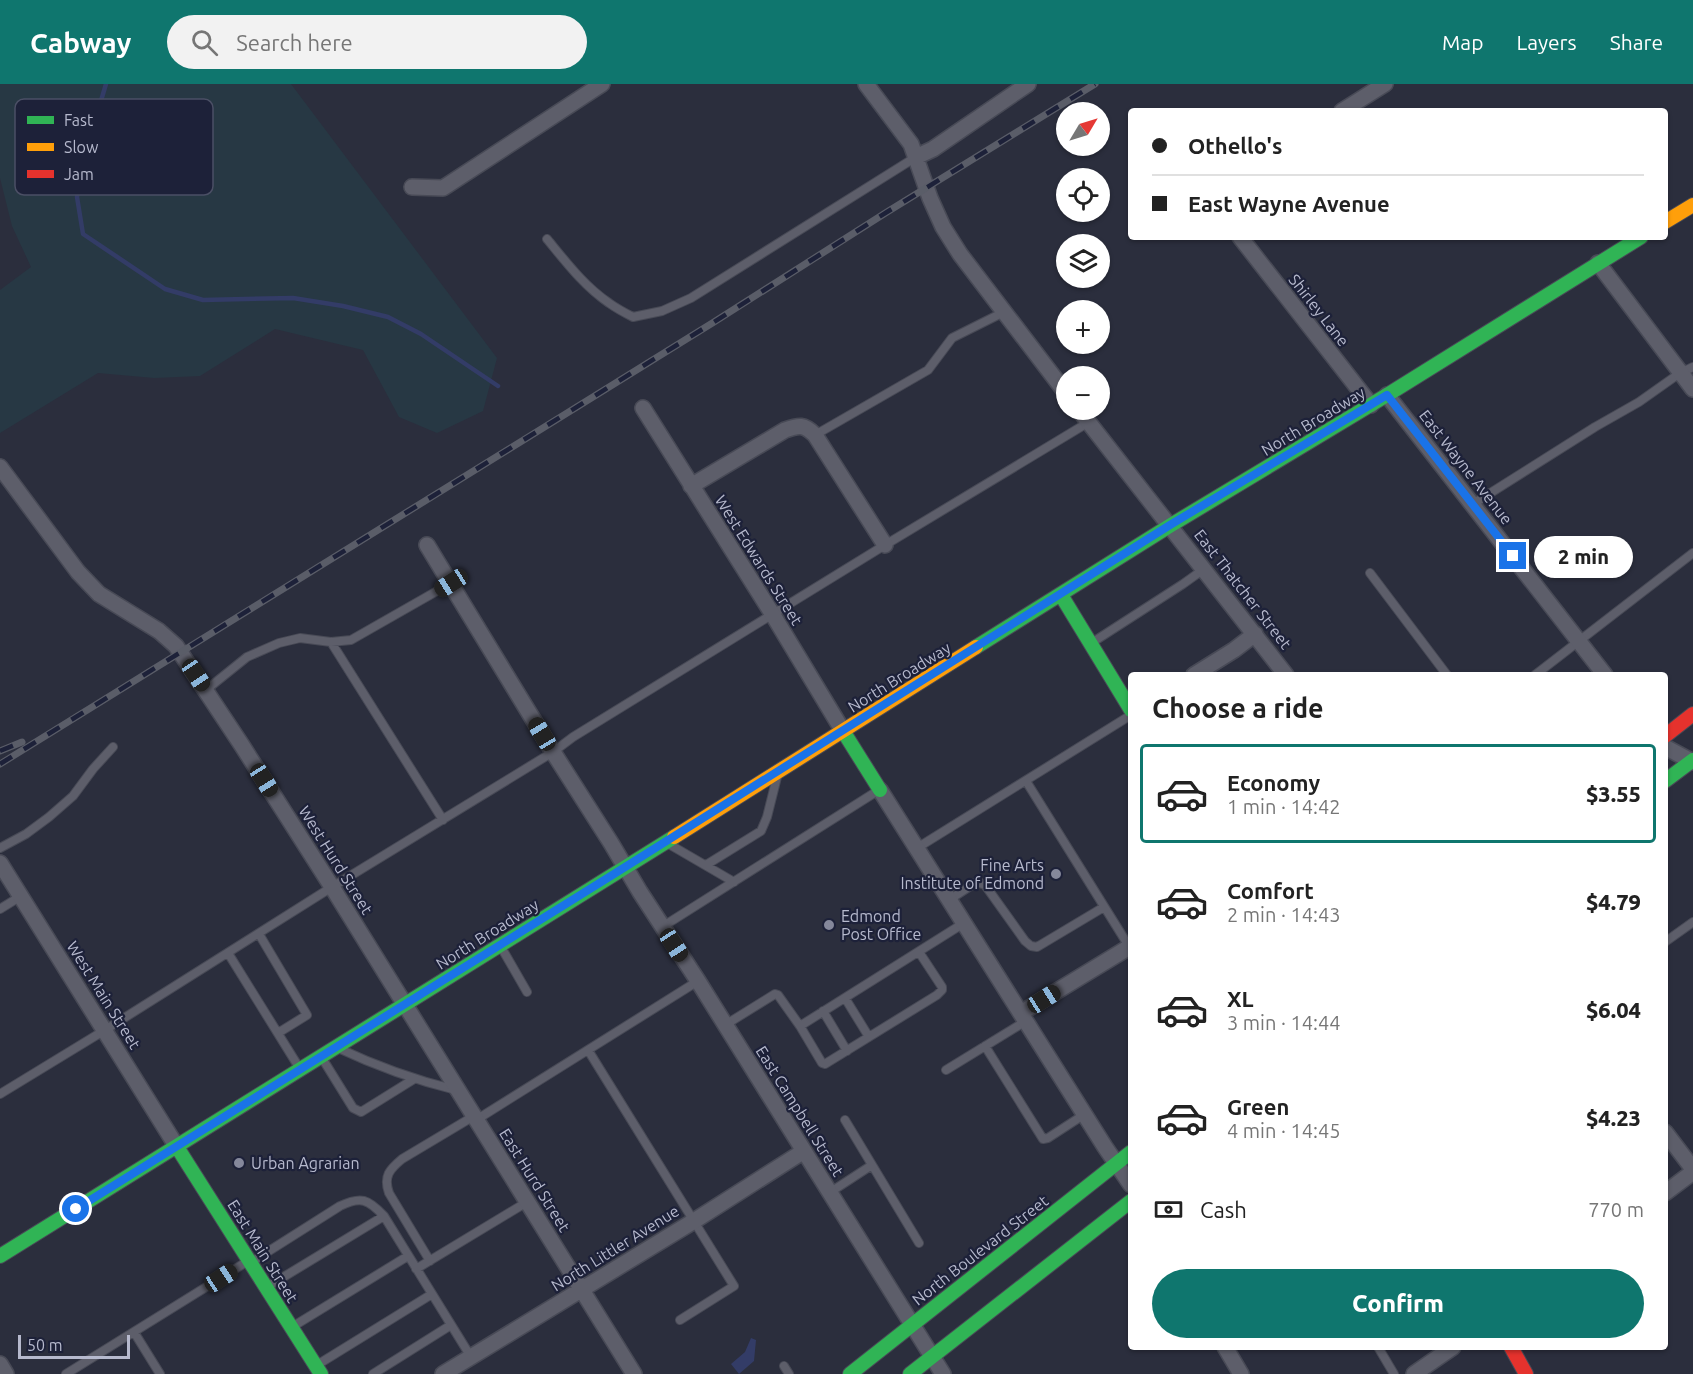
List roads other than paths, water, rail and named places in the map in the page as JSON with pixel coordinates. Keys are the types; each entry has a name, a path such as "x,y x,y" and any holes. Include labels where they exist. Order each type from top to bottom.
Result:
{"main road":[{"path":"1668,220 1693,205"},
{"name":"North Broadway","path":"0,1256 1170,525 1371,405 1636,240"},
{"path":"1061,595 1128,708"},
{"path":"1668,734 1693,714"},
{"path":"843,731 880,790"},
{"path":"1668,779 1693,761"},
{"name":"East Main Street","path":"177,1147 318,1370"},
{"name":"North Boulevard Street","path":"850,1374 1128,1154"},
{"path":"910,1374 1128,1203"},
{"path":"1513,1350 1526,1374"}],"street":[{"path":"411,187 443,188 602,84"},
{"path":"866,84 911,144 930,198 943,227 960,254 1056,380"},
{"path":"916,157 933,149 1028,84"},
{"path":"1347,108 1385,84"},
{"name":"Shirley Lane","path":"1242,240 1371,405"},
{"path":"1598,263 1686,370 1693,389"},
{"name":"East Wayne Avenue","path":"1387,395 1603,672"},
{"name":"West Edwards Street","path":"643,408 843,731"},
{"name":"East Thatcher Street","path":"1087,420 1284,672"},
{"path":"691,486 784,430 797,426 807,427 815,435 885,545"},
{"name":"West Hurd Street","path":"0,467 78,572 99,594 169,639 176,646 332,887 405,1005"},
{"name":"East Campbell Street","path":"427,545 553,752 943,1374"},
{"path":"1199,672 1234,650 1255,633"},
{"path":"1668,748 1693,761"},
{"path":"880,790 1128,1181"},
{"name":"West Main Street","path":"0,863 177,1147"},
{"path":"1023,1017 1128,948"},
{"name":"East Hurd Street","path":"405,1005 634,1374"},
{"path":"1668,1136 1693,1170 1668,1191"},
{"name":"North Littler Avenue","path":"443,1374 804,1151"},
{"path":"1227,1350 1241,1374"},
{"path":"1414,1374 1448,1350"},
{"path":"0,1364 6,1374"}],"lane":[{"path":"547,239 572,269 610,304 633,317 662,311 691,298 916,157"},
{"path":"815,435 928,370 952,338 1004,312"},
{"path":"1473,504 1639,402 1686,370"},
{"path":"0,1094 885,545 1078,420"},
{"path":"1539,672 1693,553"},
{"path":"1091,643 1204,569"},
{"path":"1370,573 1445,672"},
{"path":"206,690 247,657 279,643 300,638 331,642 351,640 451,583"},
{"path":"331,642 443,820"},
{"path":"917,848 1128,715"},
{"path":"0,848 26,834 73,796 113,747"},
{"path":"706,865 761,831 779,771"},
{"path":"1026,781 1128,944"},
{"path":"662,927 880,790"},
{"path":"666,842 734,882"},
{"path":"949,900 975,883 985,885 1025,941 1037,947 1104,907"},
{"path":"0,909 21,896"},
{"path":"1668,940 1693,922"},
{"path":"800,1026 964,924"},
{"path":"259,934 307,1015 278,1033"},
{"path":"500,945 527,992"},
{"path":"725,1025 775,994 778,995 822,1063 827,1063 940,993 942,987 920,952"},
{"path":"228,953 301,1070"},
{"path":"430,1261 389,1193 386,1184 388,1173 394,1166 402,1159 475,1118 698,981"},
{"path":"845,998 869,1037"},
{"path":"823,1011 847,1051"},
{"path":"946,1070 985,1046 1023,1017"},
{"path":"985,1046 1043,1139 1085,1114"},
{"path":"337,1047 366,1061 458,1091"},
{"path":"588,1050 734,1287 680,1320"},
{"path":"321,1057 357,1111 362,1112 414,1078"},
{"path":"845,1120 919,1244"},
{"path":"829,1192 872,1165"},
{"path":"66,1374 350,1201 362,1199 384,1215 471,1357"},
{"path":"416,1269 527,1203"},
{"path":"267,1287 384,1215"},
{"path":"292,1327 408,1256"},
{"path":"318,1370 432,1294"},
{"path":"373,1374 451,1325"},
{"path":"134,1332 160,1374"},
{"path":"1380,1350 1395,1374"},
{"path":"784,1366 789,1374"}],"water":[{"path":"751,1338 756,1340 754,1361 739,1374 731,1364 745,1352"}],"waterway":[{"path":"102,99 106,84"},
{"path":"77,195 83,234 165,289 203,300 293,298 343,306 388,317 421,334 498,386"}],"railway":[{"path":"0,764 1095,84"},
{"path":"0,751 22,742"}],"place":[{"name":"Fine Arts Institute of Edmond","path":"1056,874"},
{"name":"Edmond Post Office","path":"829,925"},
{"name":"Urban Agrarian","path":"239,1163"}]}
